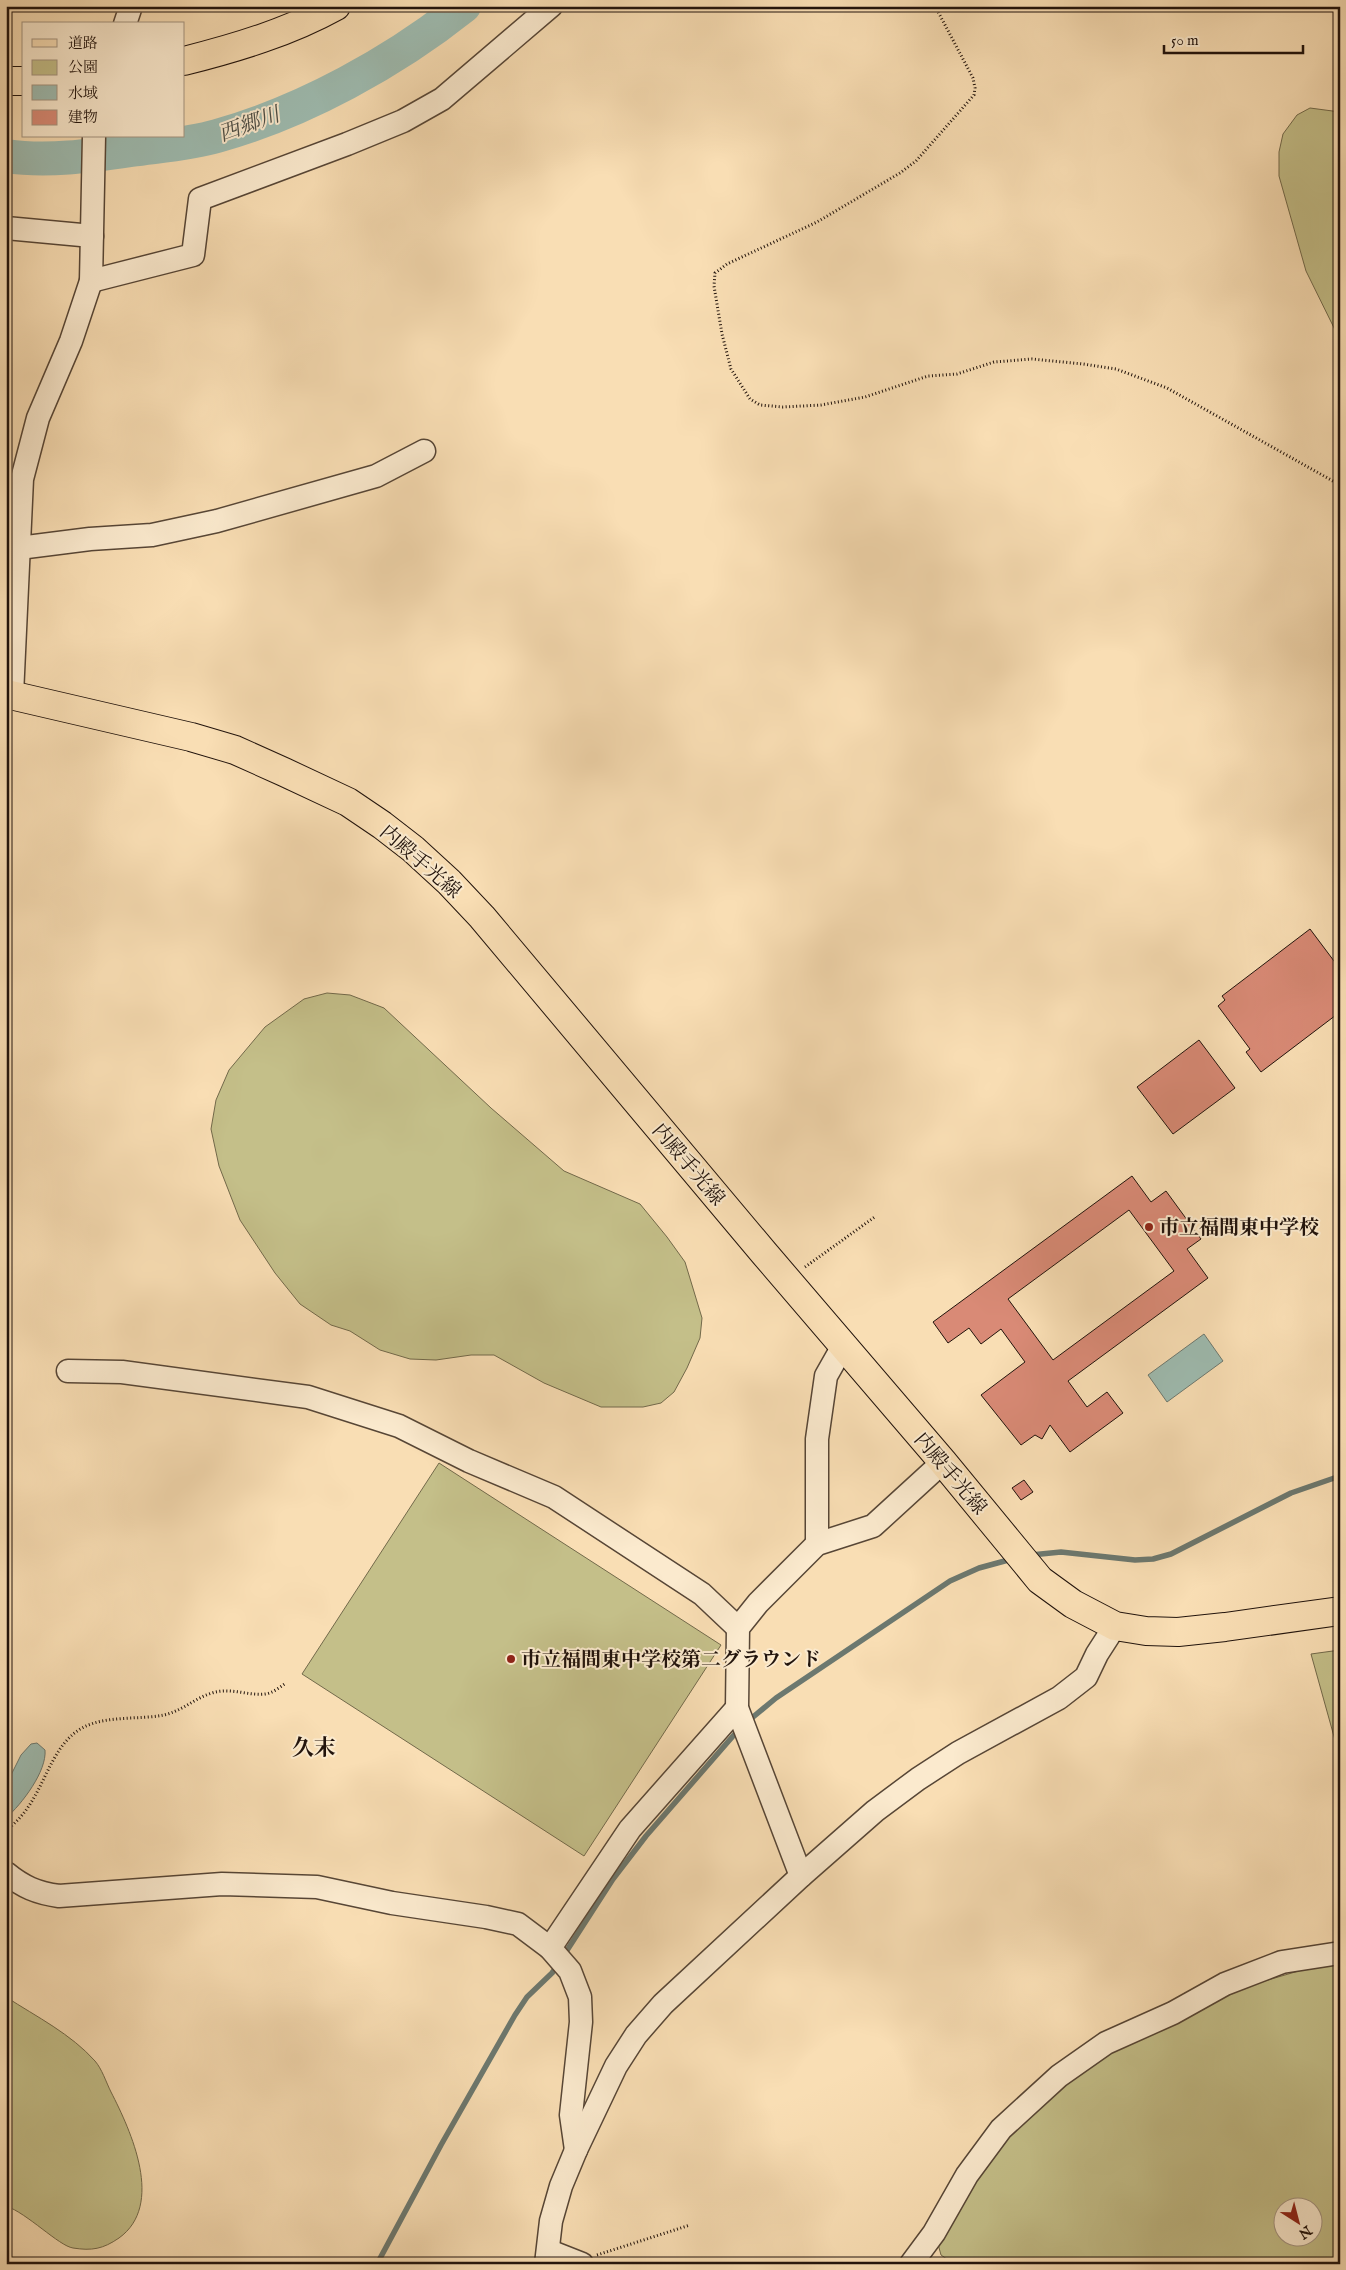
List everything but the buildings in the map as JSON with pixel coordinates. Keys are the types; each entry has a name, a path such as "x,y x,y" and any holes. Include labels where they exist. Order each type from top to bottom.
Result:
{"main road":[{"path":"185,62 236,48 288,29 336,6"},
{"path":"6,81 22,80"},
{"name":"内殿手光線","path":"9,695 191,736 235,750 348,802 413,849 449,882 482,917 787,1280 943,1462 1040,1580 1073,1604 1115,1626 1146,1631 1178,1632 1340,1612"}],"street":[{"path":"126,22 130,6"},
{"path":"91,280 193,256 200,199 347,144 419,112 442,99 551,6"},
{"path":"9,695 22,479 38,418 71,341 91,280 94,138"},
{"path":"6,228 92,227"},
{"path":"19,548 90,539 152,535 217,521 376,476 424,451"},
{"path":"817,1544 817,1439 826,1376 843,1346"},
{"path":"68,1371 122,1372 308,1397 399,1426 469,1461 554,1497 702,1594 738,1628"},
{"path":"801,1876 737,1708 738,1628 758,1603 817,1544 873,1526 943,1462"},
{"path":"580,2262 548,2258 551,2221 561,2186 576,2150 616,2066 636,2034 663,2004 801,1876 875,1811 918,1779 958,1753 1059,1698 1086,1677 1097,1654 1115,1626"},
{"path":"550,1948 630,1829 737,1708"},
{"path":"6,1873 20,1885 40,1893 59,1896 222,1884 318,1887 518,1924 550,1948 570,1971 580,1997 581,2022 572,2116 576,2150"},
{"path":"919,2261 967,2175 1001,2129 1059,2076 1106,2043 1173,2013 1225,1984 1282,1962 1340,1953"}],"path":[{"path":"935,6 974,78 974,95 916,162 900,173 817,222 727,264 715,273 714,286 722,334 729,360 738,382 750,399 760,405 768,406 821,405 865,397 928,376 957,374 994,362 1032,359 1083,364 1116,369 1168,388 1340,485"},
{"path":"787,1280 876,1216"},
{"path":"6,1830 26,1812 52,1766 58,1749 83,1728 120,1719 166,1714 182,1709 213,1692 243,1691 266,1694 286,1683"},
{"path":"580,2262 690,2225"}],"green space":[{"path":"1310,108 1340,112 1340,340 1306,271 1279,176 1279,152 1283,134 1297,115"},
{"path":"327,993 350,995 384,1008 491,1108 564,1171 640,1204 667,1237 685,1262 702,1318 700,1338 687,1368 674,1392 661,1403 643,1407 601,1407 544,1383 494,1355 471,1355 436,1360 410,1359 380,1350 350,1331 331,1325 300,1304 275,1273 240,1220 219,1166 211,1129 216,1100 229,1070 265,1027 304,999"},
{"name":"市立福間東中学校第二グラウンド","path":"439,1463 721,1645 584,1856 302,1674"},
{"path":"1340,1650 1340,1758 1311,1654"},
{"path":"1340,1963 1340,2264 954,2264 941,2255 938,2244 978,2175 1009,2135 1069,2081 1109,2052 1241,1988 1312,1967"},
{"path":"6,1997 64,2034 86,2051 102,2072 127,2127 140,2167 142,2188 140,2207 133,2224 119,2238 108,2245 86,2249 67,2246 23,2215 6,2206"}],"water":[{"path":"1204,1334 1223,1361 1167,1402 1148,1375"},
{"path":"37,1743 45,1750 42,1768 26,1796 6,1818 6,1785 21,1755 31,1744"}],"waterway":[{"name":"西郷川","path":"6,156 53,158 100,154 196,141 249,126 314,99 346,83 408,47 464,6"},
{"path":"1031,1555 1061,1552 1135,1560 1153,1559 1171,1554 1291,1493 1340,1476"},
{"path":"747,1722 776,1698 950,1581 979,1568 1012,1559"},
{"path":"564,1955 613,1879 646,1836 740,1728"},
{"path":"377,2264 441,2145 515,2015 527,1997 558,1965"}],"place":[{"name":"市立福間東中学校","path":"1149,1227"},
{"name":"市立福間東中学校第二グラウンド","path":"511,1659"}],"district":[{"name":"久末","path":"314,1747"}]}
